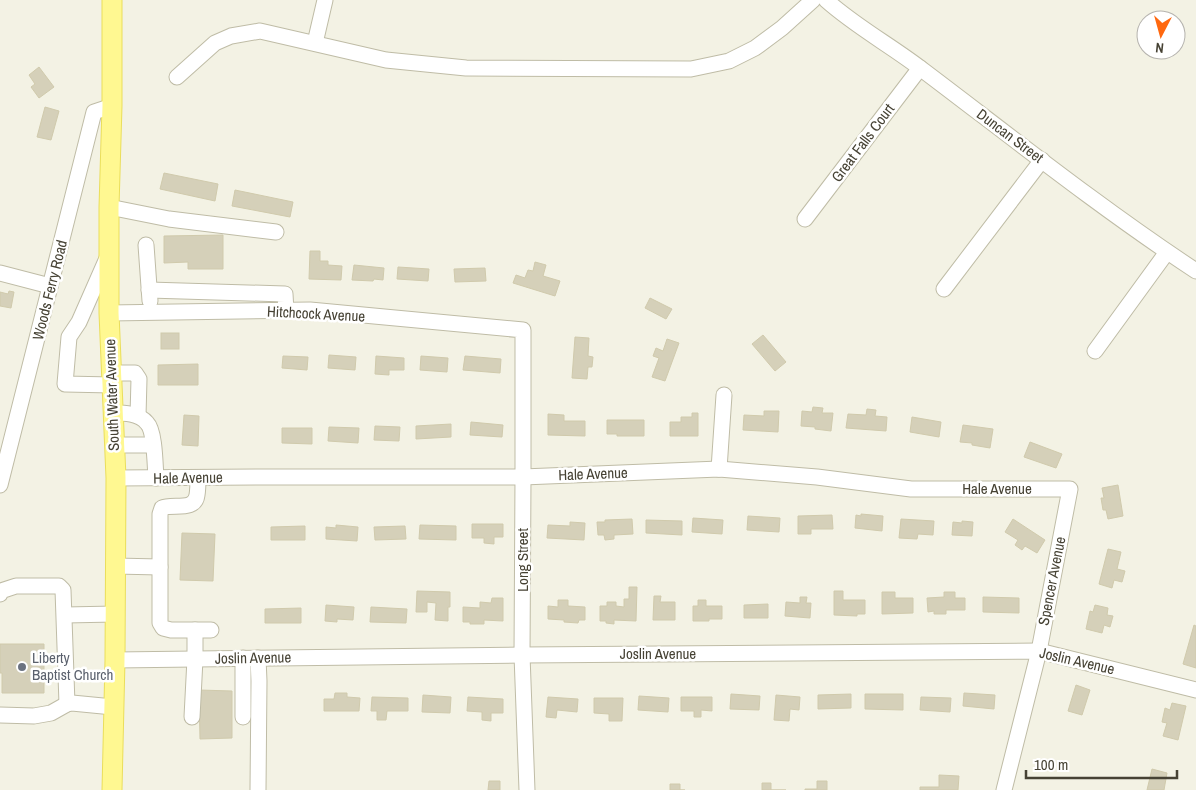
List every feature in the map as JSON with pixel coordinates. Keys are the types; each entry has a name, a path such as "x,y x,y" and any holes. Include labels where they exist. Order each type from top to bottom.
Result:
{"main road":[{"name":"South Water Avenue","path":"112,0 109,313 116,478 112,790"}],"street":[{"path":"315,43 325,0"},
{"path":"177,77 215,42 231,36 260,31 386,60 466,68 691,69 728,61 755,48 782,28 813,0"},
{"name":"Duncan Street","path":"826,0 841,13 920,68 1196,272"},
{"name":"Great Falls Court","path":"805,220 920,68"},
{"name":"Woods Ferry Road","path":"0,486 7,428 50,286 94,112 112,106"},
{"path":"944,289 1042,160"},
{"path":"109,207 170,219 276,232"},
{"path":"146,245 151,312"},
{"path":"1095,351 1168,252"},
{"path":"109,254 79,322 69,337 65,384 112,379 134,373 139,379 138,416"},
{"path":"0,273 50,286"},
{"path":"149,290 285,294 286,310"},
{"name":"Hitchcock Avenue","path":"109,313 310,310 523,330"},
{"name":"Long Street","path":"523,330 522,655 527,790"},
{"path":"719,469 724,395"},
{"path":"113,413 126,413 138,416 148,423 152,432 156,478"},
{"path":"114,445 153,445"},
{"name":"Hale Avenue","path":"116,478 524,477 719,469 817,477 911,489 1070,489"},
{"path":"198,478 195,501 188,506 166,506 162,508 160,514 160,623 163,628 171,630 211,630"},
{"name":"Spencer Avenue","path":"1004,790 1039,651 1070,489"},
{"path":"115,566 160,567"},
{"path":"0,594 1,591 16,586 59,586 63,590 67,704"},
{"path":"65,615 115,614"},
{"path":"192,717 195,630"},
{"name":"Joslin Avenue","path":"115,660 1039,651 1196,690"},
{"path":"243,658 243,717"},
{"path":"258,658 258,790"},
{"path":"0,715 34,716 51,713 72,703 113,707"}],"building":[{"path":"39,67 54,87 39,98 31,87 35,84 29,75"},
{"path":"45,107 59,111 51,140 37,137"},
{"path":"164,173 218,184 215,201 160,189"},
{"path":"235,190 293,202 290,217 232,206"},
{"path":"223,235 223,269 188,269 188,262 164,263 164,236"},
{"path":"310,251 320,251 320,261 328,261 328,265 342,266 341,280 309,279"},
{"path":"535,262 546,265 543,276 560,281 555,296 513,283 516,275 525,278 528,270 533,271"},
{"path":"354,265 384,268 383,280 352,280"},
{"path":"398,267 429,269 428,281 397,279"},
{"path":"485,268 486,281 455,282 454,269"},
{"path":"9,291 14,292 11,308 0,306 0,292 8,294"},
{"path":"650,298 672,309 666,319 645,308"},
{"path":"161,333 179,333 179,349 161,349"},
{"path":"763,335 786,362 775,371 752,344"},
{"path":"575,337 589,338 588,356 593,357 592,367 588,367 587,379 572,378"},
{"path":"667,339 679,343 665,381 652,377 659,358 653,356 656,348 663,351"},
{"path":"329,355 356,357 355,370 328,368"},
{"path":"283,356 308,357 307,370 282,368"},
{"path":"376,356 404,358 404,370 389,370 389,375 375,374"},
{"path":"421,356 448,358 447,372 420,370"},
{"path":"465,356 501,359 500,373 463,370"},
{"path":"198,364 198,385 158,385 158,365"},
{"path":"813,407 823,408 822,413 833,413 831,431 801,426 802,411 812,412"},
{"path":"867,409 876,410 875,416 887,417 886,431 846,428 848,414 866,415"},
{"path":"764,411 779,411 778,432 743,430 744,415 764,416"},
{"path":"692,413 698,413 698,436 670,436 670,422 681,422 681,417 692,417"},
{"path":"548,414 564,415 564,421 585,421 585,436 548,435"},
{"path":"184,415 199,416 198,446 182,445"},
{"path":"912,417 941,422 939,437 910,432"},
{"path":"607,420 644,420 644,436 607,434"},
{"path":"471,422 503,425 502,437 470,435"},
{"path":"451,424 451,437 416,439 416,426"},
{"path":"963,425 993,429 990,448 960,442"},
{"path":"375,426 400,427 399,441 374,440"},
{"path":"329,427 359,428 358,443 328,441"},
{"path":"282,428 312,428 312,444 282,443"},
{"path":"1030,442 1062,454 1056,468 1024,457"},
{"path":"1118,485 1123,516 1108,519 1106,510 1103,510 1101,498 1104,498 1102,488"},
{"path":"861,514 883,516 882,531 855,528 856,515 861,516"},
{"path":"832,515 833,529 811,529 811,534 798,534 798,516"},
{"path":"748,516 780,518 779,532 747,530"},
{"path":"693,518 723,520 722,534 692,532"},
{"path":"632,519 633,534 614,535 614,539 605,540 604,535 598,535 597,522"},
{"path":"901,519 934,521 933,535 918,534 917,539 899,538"},
{"path":"1013,519 1045,540 1037,553 1025,546 1022,550 1015,545 1018,540 1005,532"},
{"path":"646,520 682,521 682,535 646,533"},
{"path":"962,521 973,522 972,536 952,535 953,522 962,523"},
{"path":"570,522 585,523 584,540 547,538 548,525 570,526"},
{"path":"472,524 503,524 503,537 494,537 494,544 484,543 484,538 472,538"},
{"path":"336,525 358,527 357,541 326,539 326,527 336,528"},
{"path":"420,525 456,526 456,540 419,539"},
{"path":"305,526 305,540 271,540 271,527"},
{"path":"405,526 406,539 375,540 374,527"},
{"path":"182,533 215,534 213,581 180,580"},
{"path":"1108,549 1121,552 1117,569 1125,571 1122,582 1114,580 1112,588 1099,584"},
{"path":"629,587 637,587 636,621 614,620 614,624 600,621 600,606 607,606 607,602 616,602 616,606 624,607 624,599 629,599"},
{"path":"417,591 450,592 448,621 435,620 436,603 427,602 427,612 416,612"},
{"path":"834,591 843,591 843,600 865,600 865,614 857,614 857,616 834,615"},
{"path":"882,592 895,592 895,598 913,598 913,613 882,614"},
{"path":"944,592 955,592 955,598 965,598 965,610 946,610 946,614 934,614 934,611 928,612 927,598 944,597"},
{"path":"654,596 661,596 660,602 675,602 675,620 653,620"},
{"path":"800,597 807,597 806,603 811,603 810,618 785,616 786,602 800,603"},
{"path":"983,597 1019,598 1019,613 983,612"},
{"path":"492,598 503,598 503,621 484,620 484,624 463,622 463,607 480,608 480,602 491,603"},
{"path":"558,600 568,600 568,606 585,607 585,620 579,620 578,623 548,619 548,606 558,607"},
{"path":"698,600 706,600 706,606 722,606 722,619 693,621 693,606 698,606"},
{"path":"768,604 768,618 744,618 744,605"},
{"path":"326,605 354,607 353,620 337,619 337,622 325,621"},
{"path":"1095,605 1108,608 1107,615 1113,616 1110,627 1104,625 1102,633 1086,629 1090,611 1093,612"},
{"path":"371,607 407,609 406,623 370,622"},
{"path":"301,608 301,623 265,623 265,609"},
{"path":"1194,625 1196,626 1196,668 1183,664"},
{"name":"Liberty Baptist Church","path":"0,644 44,644 44,693 2,693"},
{"path":"52,654 60,654 60,664 44,661 44,657 52,657"},
{"path":"1076,685 1090,690 1082,715 1068,711"},
{"path":"199,690 232,691 232,738 200,739"},
{"path":"335,693 347,693 347,697 360,698 359,711 324,711 324,699 334,699"},
{"path":"964,693 995,695 994,709 963,706"},
{"path":"731,694 760,696 759,710 730,709"},
{"path":"851,694 851,708 818,709 818,695"},
{"path":"865,694 903,694 903,710 865,709"},
{"path":"423,695 451,697 450,713 422,712"},
{"path":"776,695 800,697 799,710 790,709 789,721 774,720"},
{"path":"639,696 669,698 668,712 638,710"},
{"path":"372,697 408,698 408,711 387,711 386,720 377,720 377,711 371,711"},
{"path":"468,697 503,699 503,713 491,713 491,721 482,720 482,712 467,711"},
{"path":"548,697 578,699 577,712 557,710 556,718 546,717"},
{"path":"681,697 712,697 712,711 701,710 701,717 694,717 694,711 681,711"},
{"path":"921,697 951,698 950,712 920,710"},
{"path":"594,698 623,698 622,721 609,721 609,714 594,713"},
{"path":"1172,703 1186,706 1178,740 1163,736 1167,723 1162,722 1165,708 1170,710"},
{"path":"1152,769 1167,773 1164,790 1147,790"},
{"path":"939,775 959,776 958,790 920,790 920,787 939,787"},
{"path":"489,781 500,781 500,790 488,790"},
{"path":"817,781 827,781 827,790 805,790 817,789"},
{"path":"762,783 771,783 771,790 762,790"},
{"path":"670,784 680,784 680,790 670,790"}],"place":[{"name":"Liberty Baptist Church","path":"22,667"}]}
